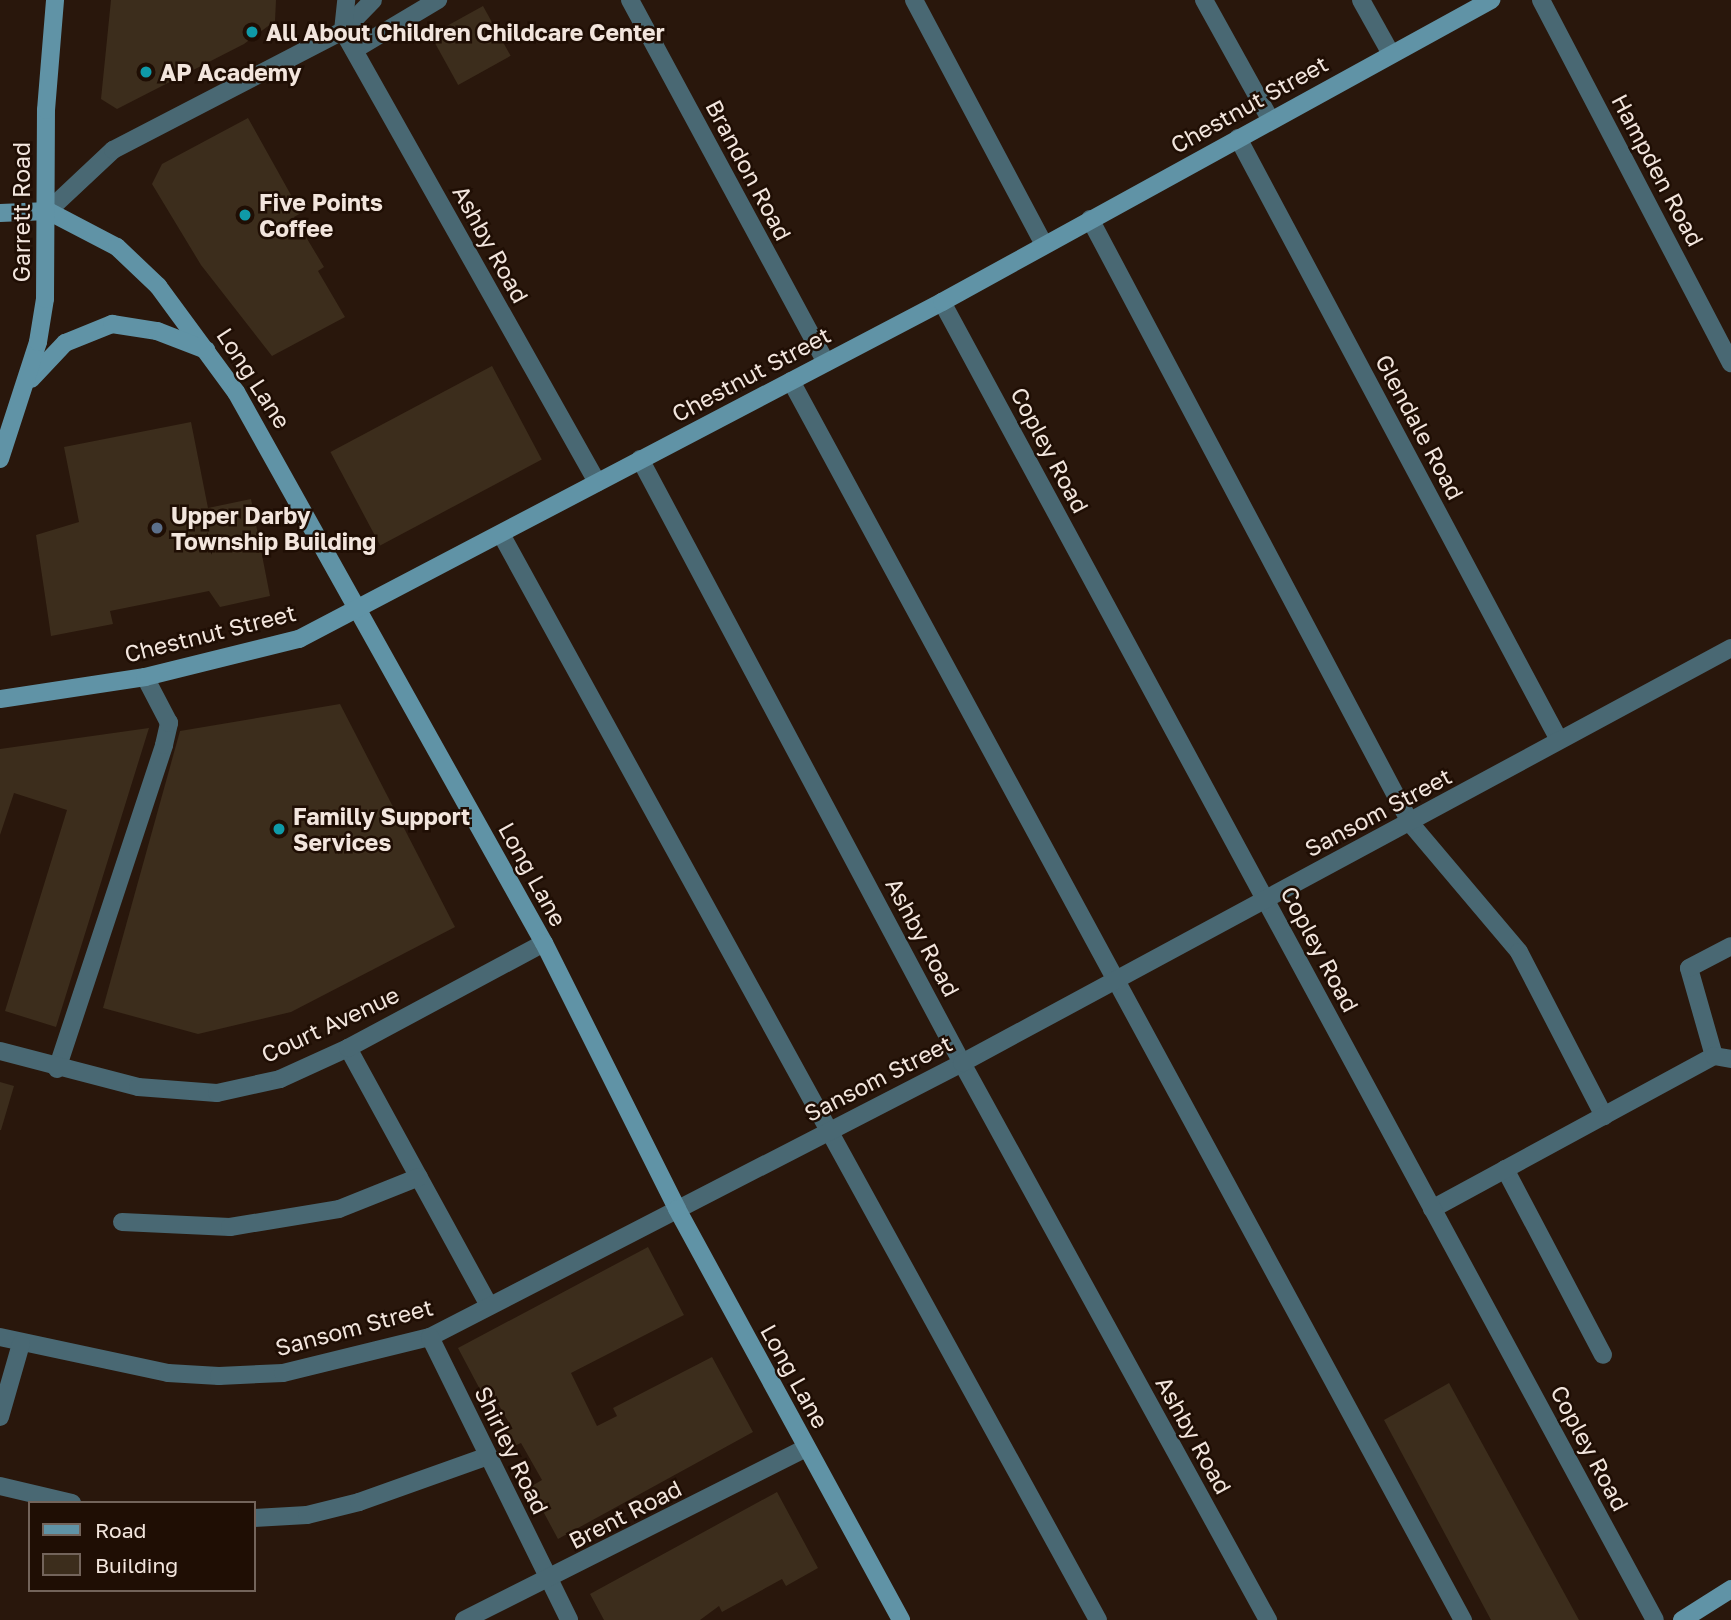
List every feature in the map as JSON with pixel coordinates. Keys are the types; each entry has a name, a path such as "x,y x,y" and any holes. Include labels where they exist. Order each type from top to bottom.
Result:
{"street":[{"name":"Garrett Road","path":"0,459 24,387 45,299 48,211 46,110 55,0"},
{"path":"344,31 346,0"},
{"path":"0,213 48,211 113,150 344,31 373,0"},
{"path":"354,50 438,0"},
{"name":"Brandon Road","path":"630,0 826,362"},
{"path":"914,0 1044,244"},
{"path":"1204,0 1270,119"},
{"path":"1361,0 1391,54"},
{"name":"Chestnut Street","path":"0,699 145,677 299,639 359,611 640,459 942,302 1270,119 1491,0"},
{"name":"Hampden Road","path":"1541,0 1731,363"},
{"name":"Ashby Road","path":"344,31 597,482"},
{"name":"Glendale Road","path":"1238,138 1559,740"},
{"name":"Long Lane","path":"48,211 117,247 137,264 207,350 264,436 544,943 677,1209 901,1620"},
{"path":"1090,219 1411,824 1519,952 1604,1115"},
{"name":"Copley Road","path":"942,302 1655,1620"},
{"path":"24,387 49,355 96,327 133,325 207,350"},
{"path":"791,380 1463,1620"},
{"name":"Ashby Road","path":"640,459 962,1063 1268,1620"},
{"path":"501,534 832,1129 1098,1620"},
{"name":"Sansom Street","path":"0,1338 168,1373 219,1376 283,1373 430,1337 962,1063 1265,899 1411,824 1559,740 1731,648"},
{"path":"57,1069 169,723 145,677"},
{"name":"Court Avenue","path":"0,1051 57,1069 141,1088 217,1093 279,1079 348,1048 544,943"},
{"path":"1432,1209 1604,1115 1723,1058 1689,968 1731,946"},
{"path":"348,1048 489,1306"},
{"path":"1505,1169 1603,1355"},
{"path":"122,1222 230,1227 339,1209 419,1177"},
{"name":"Shirley Road","path":"430,1337 569,1620"},
{"path":"0,1417 22,1344"},
{"name":"Brent Road","path":"464,1620 548,1581 807,1448"},
{"path":"256,1518 307,1515 359,1502 488,1456"},
{"path":"0,1486 64,1501"},
{"path":"1682,1620 1731,1589"}],"building":[{"name":"AP Academy","path":"111,0 276,0 275,21 244,44 117,109 101,99"},
{"path":"483,6 511,56 458,85 431,35"},
{"path":"248,118 301,213 294,217 324,267 318,271 345,317 272,356 201,265 152,184 162,164"},
{"path":"492,366 542,460 380,546 330,452"},
{"name":"Upper Darby Township Building","path":"191,422 208,508 251,499 270,596 220,607 209,591 110,611 113,624 51,636 36,535 79,522 64,447"},
{"name":"Familly Support Services","path":"340,704 455,927 291,1012 198,1034 103,1008 180,731"},
{"path":"149,728 56,1027 5,1011 67,810 14,793 0,835 0,749"},
{"path":"0,1082 14,1086 1,1130 0,1130"},
{"path":"648,1247 684,1315 571,1373 597,1426 617,1416 613,1408 712,1357 753,1432 558,1539 530,1487 542,1480 521,1443 512,1447 503,1428 509,1423 492,1393 484,1397 458,1348"},
{"path":"1449,1383 1579,1620 1491,1620 1384,1420"},
{"path":"777,1492 818,1568 786,1586 782,1579 722,1612 719,1606 700,1620 604,1620 590,1594"}],"place":[{"name":"All About Children Childcare Center","path":"252,32"},
{"name":"AP Academy","path":"146,72"},
{"name":"Five Points Coffee","path":"245,215"},
{"name":"Upper Darby Township Building","path":"157,528"},
{"name":"Familly Support Services","path":"279,829"}]}
